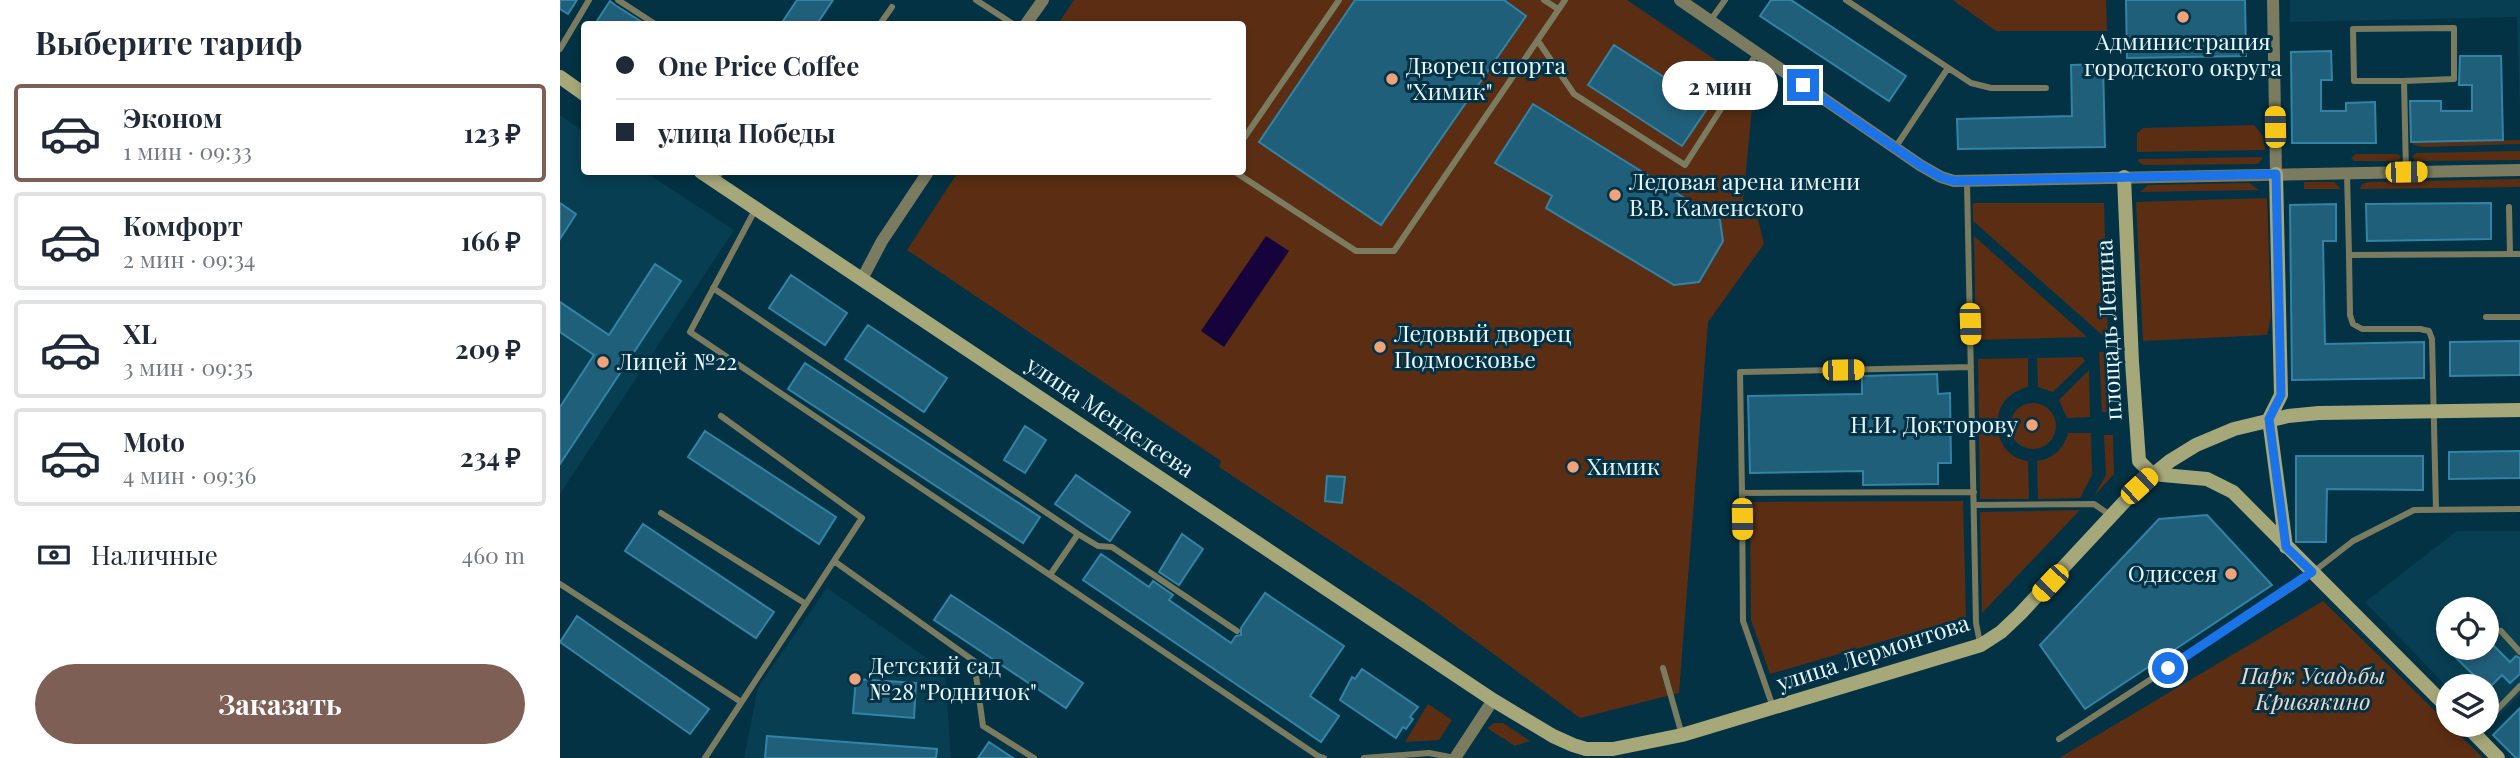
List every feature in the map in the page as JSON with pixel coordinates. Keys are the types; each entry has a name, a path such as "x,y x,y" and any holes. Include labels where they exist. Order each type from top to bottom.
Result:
{"main road":[{"path":"560,77 581,91"},
{"path":"2276,174 2281,395 2269,419 2286,547"},
{"name":"улица Менделеева","path":"718,176 757,208 862,279 1493,700"},
{"name":"площадь Ленина","path":"2124,177 2139,461 2152,474"},
{"name":"улица Лермонтова","path":"1493,700 1586,754 1682,735 1981,645 2020,614 2152,474 2196,445 2234,429 2269,419 2319,413 2520,410"},
{"path":"2152,474 2192,477 2218,483 2233,492 2436,696"},
{"path":"2482,737 2498,758"}],"street":[{"path":"1028,21 1043,0"},
{"path":"1680,0 1941,177 1967,181 2520,170"},
{"path":"2273,0 2276,174"},
{"path":"862,279 882,241 926,175"},
{"path":"1455,758 1493,700"}],"lane":[{"path":"560,50 589,0"},
{"path":"618,0 650,21"},
{"path":"976,0 1008,21"},
{"path":"1246,135 1339,0"},
{"path":"1545,0 1559,9"},
{"path":"1240,175 1356,251 1394,251 1565,0"},
{"path":"1710,21 1725,0"},
{"path":"1846,0 1971,83 1991,88 2046,88"},
{"path":"882,21 892,7"},
{"path":"2454,28 2454,79 2404,80 2354,80 2353,29 2454,28"},
{"path":"1538,41 1574,94 1685,165 1757,53"},
{"path":"1895,148 1948,68"},
{"path":"2404,80 2406,172"},
{"path":"2347,173 2350,316 2353,324 2362,329 2428,331 2432,339 2436,411 2436,510"},
{"path":"1967,181 1976,623 1981,645"},
{"path":"2509,207 2510,254"},
{"path":"757,208 690,332 1324,758"},
{"path":"2348,256 2520,254"},
{"path":"713,289 1078,534 1098,546 1112,547 1237,631"},
{"path":"2486,317 2520,317"},
{"path":"1773,708 1743,621 1740,372 1971,367"},
{"path":"705,758 862,518 721,416"},
{"path":"1742,493 1974,492"},
{"path":"1974,505 2094,504 2112,516"},
{"path":"2059,739 2312,572 2353,541 2414,510 2520,509"},
{"path":"661,513 806,604"},
{"path":"1050,575 1078,534"},
{"path":"834,561 974,661 983,726 1034,758"},
{"path":"560,584 741,702"},
{"path":"2501,631 2520,652"},
{"path":"1663,668 1682,735"},
{"path":"2499,708 2520,686"},
{"path":"1368,757 1429,753 1455,758"}],"shaded area":[{"path":"2290,0 2520,0 2520,108 2517,17 2290,22"},
{"name":"Лицей №22","path":"560,115 581,130 581,175 650,175 734,230 560,494"},
{"path":"1266,236 1289,251 1224,347 1201,331"},
{"path":"2457,531 2520,531 2520,695 2499,716 2499,674 2436,676 2365,602"},
{"name":"Детский сад №28 \"Родничок\"","path":"827,588 945,671 951,758 744,758 758,687"}],"green space":[{"name":"Ледовый дворец Подмосковье","path":"1074,0 1627,0 1754,86 1743,202 1757,215 1764,244 1708,322 1679,693 1580,718 1423,602 1219,467 1221,461 907,250 956,175 1246,175 1246,21 1060,21"},
{"path":"1953,0 2106,0 2107,31 1996,31"},
{"path":"2254,125 2263,136 2265,150 2137,152 2137,133 2143,128"},
{"path":"2520,140 2520,144 2424,147 2411,142"},
{"path":"2520,151 2520,160 2416,161 2412,157 2416,153"},
{"path":"2356,154 2401,156 2394,161 2354,161 2351,158"},
{"path":"2263,158 2258,164 2143,165 2138,161 2139,159"},
{"path":"2520,179 2520,187 2360,189 2362,184 2369,182"},
{"path":"2304,182 2334,182 2341,189 2304,189"},
{"path":"2249,183 2259,190 2140,192 2148,185"},
{"path":"2267,198 2271,317 2267,335 2143,341 2136,202"},
{"path":"1973,203 2104,203 2108,340 1973,221"},
{"path":"1974,236 2087,337 1976,340"},
{"path":"2099,352 2108,352 2110,412 2102,412"},
{"path":"2082,357 2085,361 2053,392 2038,387 2037,358"},
{"path":"2028,358 2028,387 2008,398 2001,407 1998,418 1979,418 1978,359"},
{"path":"2089,370 2090,417 2067,418 2059,400"},
{"path":"2033,403 2050,409 2056,426 2050,443 2033,449 2016,443 2010,426 2016,409"},
{"path":"1979,432 1998,432 2008,451 2017,458 2028,461 2029,499 1980,499"},
{"path":"2068,433 2091,433 2092,475 2080,498 2038,499 2037,461 2057,452"},
{"path":"2104,435 2113,435 2114,474 2094,496 2106,475"},
{"path":"1963,501 1966,617 1770,674 1751,620 1750,502"},
{"path":"2080,510 1982,613 1980,512"},
{"name":"Парк Усадьбы Кривякино","path":"2323,601 2436,712 2436,737 2462,737 2483,758 2059,758"},
{"path":"1428,704 1452,720 1439,740 1405,742"},
{"path":"1494,723 1503,723 1530,741 1515,746 1487,728"}],"building":[{"path":"560,0 577,0 568,14 560,9"},
{"path":"797,0 833,0 819,21 783,21"},
{"name":"Дворец спорта \"Химик\"","path":"1355,0 1504,0 1526,16 1381,225 1259,142"},
{"path":"1771,0 1791,0 1906,76 1889,101 1760,16"},
{"path":"2126,0 2245,0 2246,56 2127,58"},
{"path":"610,1 640,21 597,21"},
{"path":"1614,45 1709,106 1682,146 1588,85"},
{"path":"2331,51 2332,80 2321,80 2321,111 2346,111 2346,103 2375,102 2376,143 2292,143 2291,52"},
{"path":"2460,56 2501,56 2503,140 2411,142 2410,101 2441,101 2441,111 2472,111 2472,85 2459,85"},
{"path":"2103,64 2105,147 1958,149 1957,119 2072,116 2071,65"},
{"name":"Ледовая арена имени В.В. Каменского","path":"1533,104 1720,220 1723,241 1699,282 1674,285 1546,208 1552,196 1495,163"},
{"path":"560,203 576,214 560,239"},
{"path":"2491,203 2491,239 2367,241 2366,204"},
{"path":"2336,204 2336,241 2323,241 2325,344 2424,342 2424,378 2292,380 2290,205"},
{"path":"655,264 681,281 560,464 560,407 594,355 560,332 560,302 609,335"},
{"path":"791,275 847,313 825,345 769,308"},
{"path":"868,325 947,378 924,412 845,359"},
{"path":"2520,341 2520,375 2450,376 2450,342"},
{"path":"805,363 1040,517 1023,543 788,389"},
{"path":"1937,374 1938,394 1950,393 1951,463 1938,463 1938,484 1863,485 1863,471 1750,473 1748,396 1862,394 1862,376"},
{"path":"1025,426 1046,440 1025,473 1004,460"},
{"path":"705,431 836,517 819,544 688,457"},
{"path":"2520,451 2520,478 2449,479 2449,452"},
{"path":"2296,456 2423,456 2423,490 2327,489 2326,542 2296,542"},
{"path":"1076,475 1130,512 1110,541 1055,504"},
{"path":"1327,476 1345,477 1342,503 1325,501"},
{"path":"2207,515 2272,585 2085,709 2040,645 2159,519"},
{"path":"643,524 774,612 756,638 625,551"},
{"path":"1182,534 1203,549 1179,585 1159,572"},
{"path":"1101,554 1149,587 1153,581 1173,595 1169,600 1231,643 1236,636 1241,635 1241,628 1265,593 1344,646 1310,696 1339,716 1321,742 1083,580"},
{"path":"951,595 1083,683 1066,708 934,620"},
{"path":"577,616 709,709 690,734 560,642"},
{"path":"2499,651 2510,662 2516,656 2520,658 2520,674 2510,683 2502,675 2499,678 2499,674 2473,674 2458,660 2499,660"},
{"path":"1362,669 1418,707 1410,717 1413,719 1406,729 1403,727 1396,738 1340,700 1352,677 1355,679"},
{"path":"856,679 916,683 914,718 853,713"},
{"path":"2520,708 2520,758 2516,758 2495,737 2499,737 2499,729"},
{"path":"767,736 937,749 936,758 765,758"},
{"path":"989,742 1013,758 978,758"}],"place":[{"name":"Администрация городского округа","path":"2183,17"},
{"name":"Дворец спорта \"Химик\"","path":"1392,79"},
{"name":"Ледовая арена имени В.В. Каменского","path":"1615,195"},
{"name":"Ледовый дворец Подмосковье","path":"1380,347"},
{"name":"Лицей №22","path":"603,362"},
{"name":"Н.И. Докторову","path":"2032,425"},
{"name":"Химик","path":"1573,467"},
{"name":"Одиссея","path":"2231,574"},
{"name":"Детский сад №28 \"Родничок\"","path":"855,679"}],"route":[{"path":"1803,85 1920,165 1954,181 2276,174 2281,395 2269,419 2286,547 2312,572 2168,668"}]}
